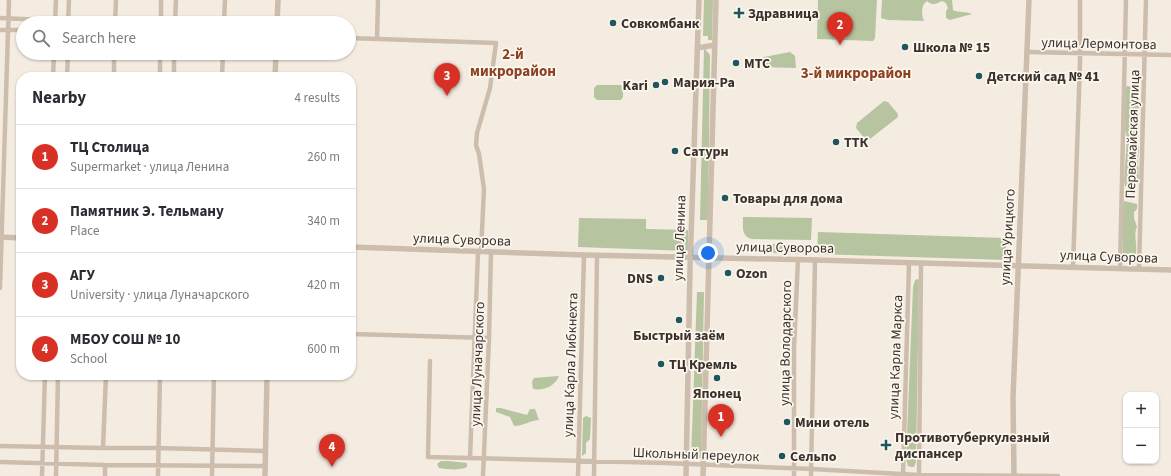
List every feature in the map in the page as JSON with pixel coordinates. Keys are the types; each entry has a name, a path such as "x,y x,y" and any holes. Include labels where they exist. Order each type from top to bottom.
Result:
{"street":[{"path":"0,288 9,0"},
{"path":"55,16 56,0"},
{"path":"68,16 69,0"},
{"path":"116,0 116,16"},
{"path":"161,16 162,0"},
{"path":"175,16 176,0"},
{"path":"224,16 225,0"},
{"path":"277,16 278,0"},
{"path":"356,38 378,39 378,0"},
{"name":"улица Ленина","path":"686,476 699,0"},
{"path":"703,476 716,0"},
{"name":"улица Урицкого","path":"1014,475 1013,398 1029,0"},
{"path":"1073,267 1080,53 1080,0"},
{"name":"Первомайская улица","path":"1120,269 1126,0"},
{"name":"Первомайская улица","path":"1139,269 1146,0"},
{"path":"0,18 16,19"},
{"path":"0,30 16,30"},
{"name":"улица Луначарского","path":"378,39 496,42 490,88 477,133 476,145 479,154 484,189 475,338 470,458"},
{"path":"697,48 715,45"},
{"name":"улица Лермонтова","path":"1027,52 1171,55"},
{"path":"53,72 54,60"},
{"path":"67,72 68,60"},
{"path":"114,60 114,72"},
{"path":"160,60 160,72"},
{"path":"174,60 174,72"},
{"path":"222,72 223,60"},
{"path":"275,72 276,60"},
{"path":"1,237 16,238"},
{"name":"улица Суворова","path":"356,247 584,255 798,259 1171,270"},
{"name":"улица Луначарского","path":"484,476 491,252"},
{"name":"улица Карла Либкнехта","path":"578,476 584,255"},
{"name":"улица Карла Либкнехта","path":"594,476 597,255"},
{"name":"улица Володарского","path":"794,476 794,348 798,259"},
{"name":"улица Володарского","path":"811,476 815,260"},
{"name":"улица Карла Маркса","path":"903,475 909,263"},
{"name":"улица Карла Маркса","path":"919,475 920,263"},
{"path":"356,334 489,338"},
{"name":"Школьный переулок","path":"430,361 428,457 811,468 903,475 1058,476"},
{"path":"42,476 45,380"},
{"path":"56,476 58,380"},
{"path":"103,448 106,380"},
{"path":"158,476 160,380"},
{"path":"212,476 214,380"},
{"path":"265,476 267,380"},
{"path":"0,446 265,451"},
{"path":"0,462 105,465 158,464 265,466"},
{"path":"105,465 105,476"}],"green space":[{"path":"704,0 713,0 712,40 708,40 708,36 703,36"},
{"path":"818,0 877,0 875,38 873,41 817,39"},
{"path":"882,0 952,0 953,10 972,14 950,20 946,18 946,11 948,8 946,3 942,1 933,4 927,1 922,10 924,21 888,20 881,18"},
{"path":"704,48 710,55 708,220 700,220"},
{"path":"790,52 795,56 796,68 760,67 758,64 758,60 764,57"},
{"path":"597,85 621,85 623,88 623,97 621,100 597,100 594,97 594,88"},
{"path":"1127,86 1133,87 1138,93 1135,98 1139,103 1138,137 1136,141 1139,149 1139,180 1136,186 1130,188 1125,186 1124,180 1127,138 1124,125 1125,90"},
{"path":"884,101 888,102 898,114 898,117 870,139 865,139 856,128 857,123"},
{"path":"1124,201 1137,204 1137,209 1134,212 1137,227 1135,235 1136,253 1132,262 1128,262 1123,259 1122,211"},
{"path":"743,217 812,218 811,240 751,239 744,233"},
{"path":"579,218 646,219 646,229 688,230 688,251 578,247"},
{"path":"818,232 1006,238 1006,260 817,254"},
{"path":"770,244 811,245 811,254 770,253"},
{"path":"918,279 916,462 914,467 911,467 908,466 906,459 913,287 915,280"},
{"path":"697,292 704,292 701,458 691,458"},
{"path":"559,376 555,383 549,387 533,389 532,382 534,378"},
{"path":"496,408 527,415 530,409 535,409 539,420 514,426 510,417 496,412"},
{"path":"586,416 591,418 590,439 586,443 586,453 582,456 583,418"},
{"path":"441,461 467,463 467,467 457,469 439,468 437,464"}],"place":[{"name":"Здравница","path":"739,13"},
{"name":"Совкомбанк","path":"613,23"},
{"name":"Памятник Э. Тельману","path":"840,45"},
{"name":"Школа № 15","path":"905,47"},
{"name":"МТС","path":"736,63"},
{"name":"Детский сад № 41","path":"979,76"},
{"name":"Мария-Ра","path":"665,82"},
{"name":"Kari","path":"656,85"},
{"name":"АГУ","path":"447,96"},
{"name":"ТТК","path":"836,142"},
{"name":"Сатурн","path":"675,151"},
{"name":"Товары для дома","path":"725,198"},
{"name":"Ozon","path":"728,273"},
{"name":"DNS","path":"661,278"},
{"name":"Быстрый заём","path":"679,320"},
{"name":"ТЦ Кремль","path":"661,364"},
{"name":"Японец","path":"717,378"},
{"name":"Мини отель","path":"787,422"},
{"name":"ТЦ Столица","path":"721,437"},
{"name":"Противотуберкулезный диспансер","path":"886,445"},
{"name":"Сельпо","path":"782,456"},
{"name":"МБОУ СОШ № 10","path":"332,467"}],"district":[{"name":"2-й микрорайон","path":"513,62"},
{"name":"3-й микрорайон","path":"856,73"}]}
